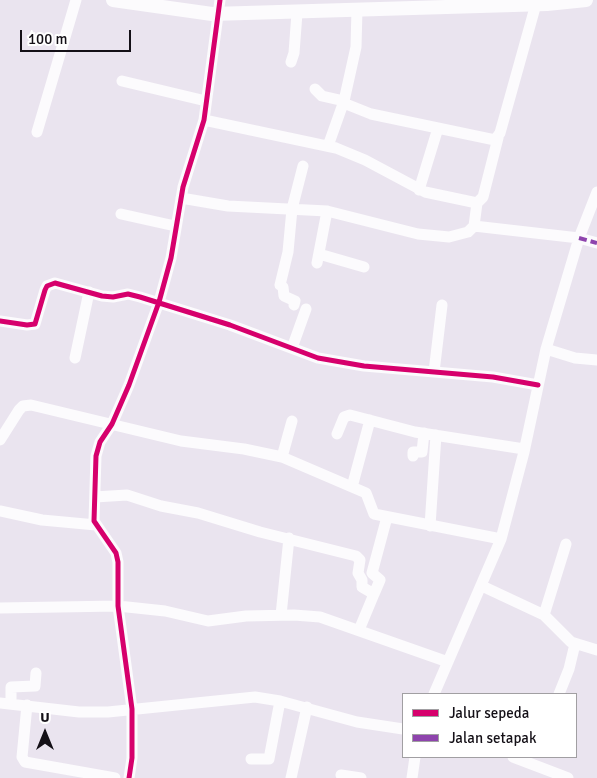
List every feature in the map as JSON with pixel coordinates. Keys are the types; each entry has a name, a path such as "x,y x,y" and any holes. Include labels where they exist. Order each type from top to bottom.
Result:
{"main road":[{"path":"115,0 217,14 297,13 367,6 536,4 586,0"}],"street":[{"path":"37,132 76,0"},
{"path":"130,778 132,709 118,606 116,553 96,525 96,456 100,442 112,424 129,385 159,302 171,258 181,198 204,120 220,0"},
{"path":"474,226 477,203 483,197 536,4"},
{"path":"328,146 344,102 367,6"},
{"path":"291,62 297,13"},
{"path":"122,81 206,101"},
{"path":"315,89 322,96 344,102 351,107 371,114 491,140 498,138"},
{"path":"204,120 328,146 365,160 419,190 477,203"},
{"path":"419,190 438,128"},
{"path":"294,305 294,301 284,296 283,288 280,285 288,252 292,209 303,166"},
{"path":"434,693 501,539 524,449 546,349 579,238 597,192"},
{"path":"181,198 205,203 328,211 418,234 434,236 449,237 460,235 474,226 579,238 597,243"},
{"path":"328,211 318,258 364,267"},
{"path":"121,214 175,226"},
{"path":"0,321 27,325 35,324 47,286 54,283 112,297 128,294 159,302 318,358 364,366 494,377 538,385"},
{"path":"75,358 89,292"},
{"path":"434,372 442,305"},
{"path":"292,348 306,309"},
{"path":"546,349 574,358 597,360"},
{"path":"0,440 23,406 32,405 86,420 112,424 181,441 244,449 282,458 352,487 369,497 374,514 501,539"},
{"path":"337,434 346,415 430,434 524,449"},
{"path":"352,487 370,420"},
{"path":"282,458 292,422"},
{"path":"413,456 413,452 422,452 430,434"},
{"path":"430,434 430,526"},
{"path":"95,497 127,495 161,506 198,512 260,532 289,538 359,558 358,572 362,580 362,587 374,594"},
{"path":"0,511 42,520 96,525"},
{"path":"360,630 380,580 372,573 387,517"},
{"path":"281,615 289,538"},
{"path":"544,615 566,544"},
{"path":"482,586 544,615 563,637 575,644 597,650"},
{"path":"0,608 118,606 165,611 208,621 246,616 320,617 448,662"},
{"path":"559,693 569,669 575,644"},
{"path":"36,672 35,686 11,687 5,704 79,712 132,709 255,697 280,701 357,722 402,729"},
{"path":"252,760 269,760 280,701"},
{"path":"26,705 22,757 25,762 115,778"},
{"path":"291,778 307,708"},
{"path":"412,778 415,758"},
{"path":"518,758 532,761 568,778"},
{"path":"341,774 361,778"}],"marked path":[{"path":"579,238 597,243"}],"cycle path":[{"path":"129,778 132,758 132,709 118,606 118,562 116,553 94,521 96,456 100,442 112,424 129,385 159,302 171,258 183,187 204,120 220,0"},
{"path":"0,321 27,325 35,324 45,290 47,286 55,283 102,296 113,297 128,294 140,297 230,325 318,358 364,366 493,377 538,385"}]}
